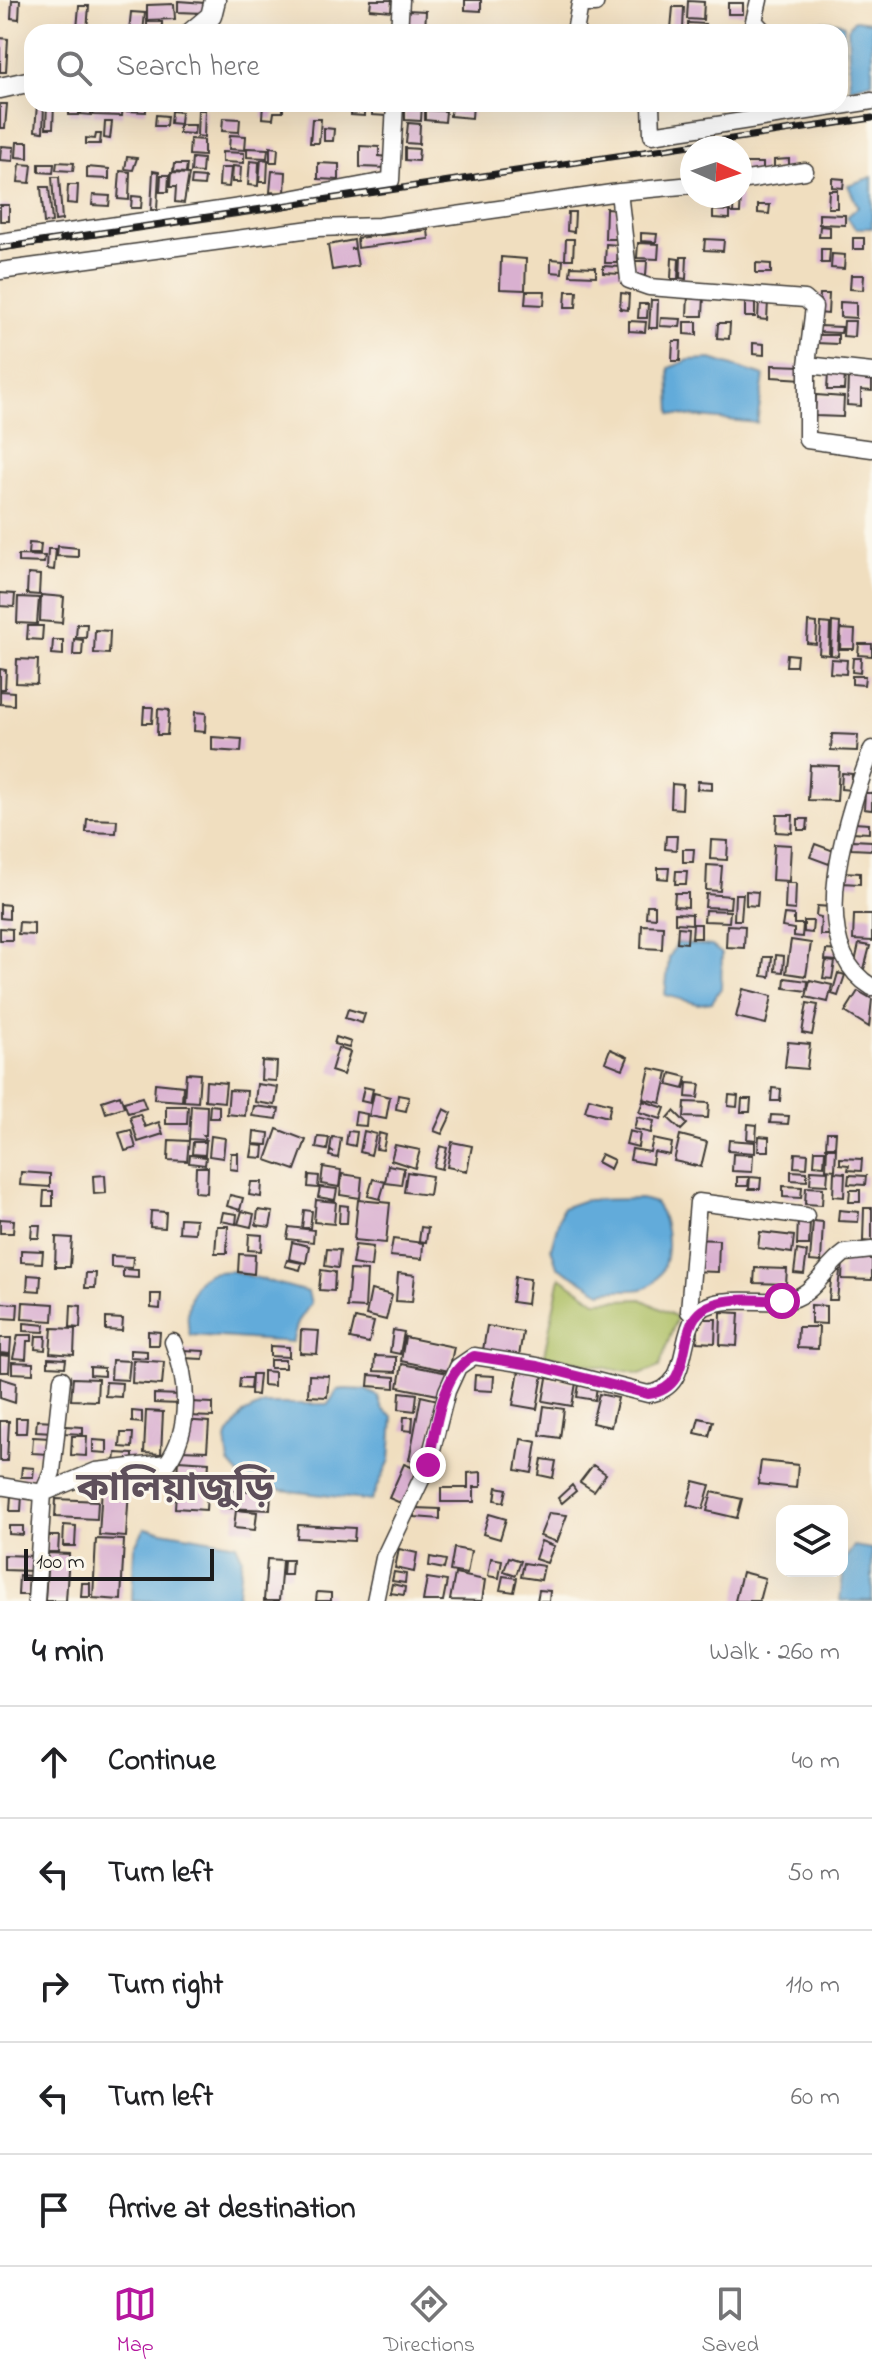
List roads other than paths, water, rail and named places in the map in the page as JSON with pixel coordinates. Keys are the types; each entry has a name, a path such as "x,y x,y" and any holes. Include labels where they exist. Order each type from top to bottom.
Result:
{"main road":[{"path":"202,24 211,16 215,0"},
{"path":"0,88 24,83"}],"street":[{"path":"400,24 401,0"},
{"path":"576,24 580,4 595,4 596,0"},
{"path":"757,24 754,21 759,0"},
{"path":"848,103 872,101"},
{"path":"0,242 274,202 391,180 395,112"},
{"path":"651,112 652,135 767,112"},
{"path":"752,179 805,171"},
{"path":"0,271 318,228 379,226 680,186"},
{"path":"619,192 629,280 649,287 805,299 814,307 807,365 807,440 872,449"},
{"path":"807,365 872,372"},
{"path":"872,749 846,818 836,901 837,942 852,972 872,987"},
{"path":"695,1316 689,1311 698,1202 806,1216"},
{"path":"375,1601 384,1558 428,1465 447,1391 465,1359 474,1356 486,1358 648,1394 660,1393 676,1379 695,1316 713,1305 743,1299 782,1301 797,1298 812,1291 845,1253 872,1250"},
{"path":"0,1486 43,1493 96,1471 167,1463 178,1441 185,1408 182,1363 173,1342"},
{"path":"36,1601 43,1493 52,1472 62,1379"}],"water":[{"path":"854,20 872,22 872,82 850,88 848,29"},
{"path":"815,21 842,24 815,24"},
{"path":"872,177 872,228 855,228 847,217 858,207 848,185"},
{"path":"711,359 764,376 757,423 671,414 669,368 689,360"},
{"path":"677,943 712,946 722,954 721,988 712,1002 698,1004 665,995 669,958"},
{"path":"641,1199 655,1203 665,1223 665,1262 654,1282 640,1289 601,1292 557,1266 551,1248 562,1208 585,1200"},
{"path":"232,1271 308,1292 311,1303 298,1322 292,1342 190,1335 188,1311 195,1286 209,1274"},
{"path":"338,1390 366,1390 378,1396 382,1409 393,1417 390,1460 371,1501 249,1486 229,1463 226,1439 243,1414 264,1404 328,1404"},
{"path":"145,1528 236,1544 242,1557 237,1601 132,1601 134,1547"},
{"path":"854,1546 872,1549 872,1601 840,1601 843,1577 848,1577 848,1555"}],"railway":[{"path":"0,248 872,118"}],"district":[{"name":"কালিয়াজুড়ি","path":"175,1486"}]}
